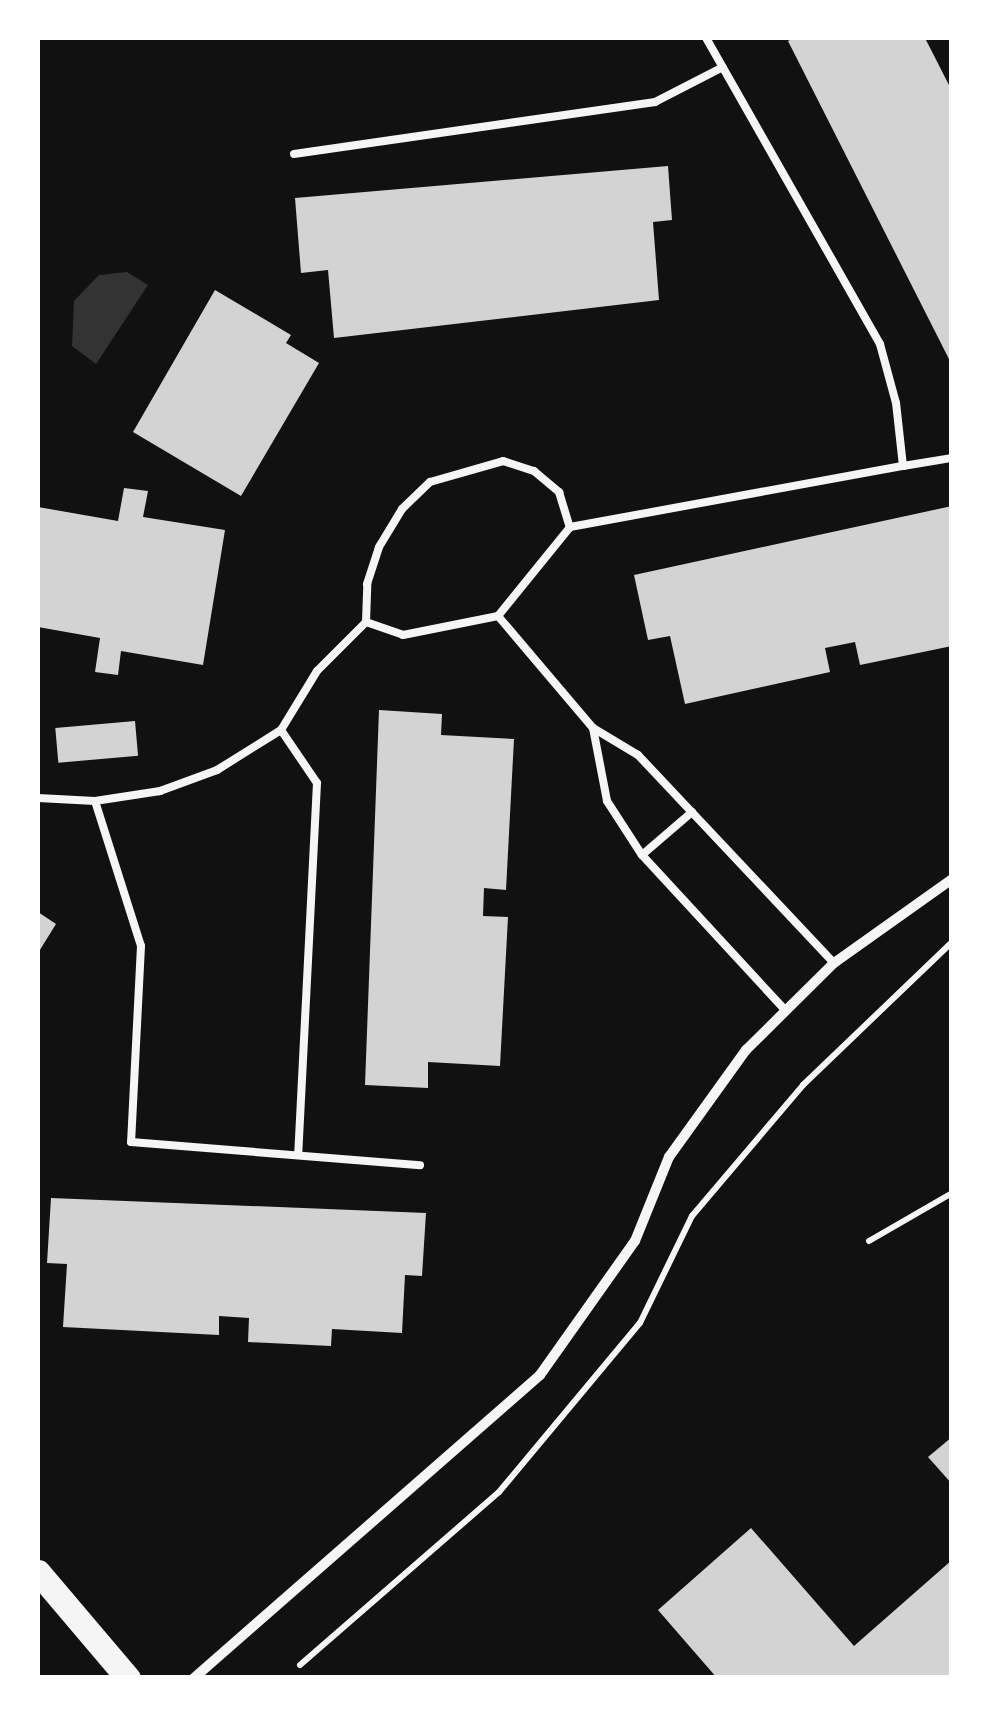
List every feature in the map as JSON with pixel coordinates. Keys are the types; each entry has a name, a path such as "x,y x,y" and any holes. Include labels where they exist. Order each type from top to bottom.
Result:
{"main road":[{"path":"38,1572 128,1678"}],"street":[{"path":"194,1678 540,1375 635,1241 670,1157 700,1107 834,964 952,879"}],"lane":[{"path":"706,38 880,344 896,403 903,466"},
{"path":"294,154 656,102 724,67"},
{"path":"366,622 403,635 498,616 570,527 952,458"},
{"path":"38,798 95,801 160,791 217,770 281,730 317,671 366,622 367,584 379,547 402,509 430,482 503,460 534,471 560,492 570,527"},
{"path":"498,616 593,728 638,755 834,964"},
{"path":"593,728 607,801 642,856 786,1011"},
{"path":"281,730 318,783 298,1155"},
{"path":"95,801 141,946 131,1142 420,1165"},
{"path":"642,856 692,812"}],"path":[{"path":"300,1665 499,1492 640,1324 692,1216 803,1085 952,942"},
{"path":"869,1241 952,1193"}],"shaded area":[{"path":"127,272 148,285 96,364 72,346 74,301 99,275"}],"building":[{"path":"925,38 952,91 952,365 788,41"},
{"path":"668,166 672,220 653,222 659,300 334,338 328,270 301,273 295,198"},
{"path":"215,290 291,335 286,343 319,363 241,496 133,432"},
{"path":"124,488 148,491 143,517 225,530 203,665 121,651 118,675 95,672 100,638 38,627 38,507 118,521"},
{"path":"952,506 952,646 860,665 855,642 825,648 830,672 685,704 670,636 648,640 634,575"},
{"path":"379,710 442,714 441,735 514,739 506,890 484,888 483,916 508,917 500,1066 428,1062 428,1088 365,1085"},
{"path":"135,721 138,756 58,763 55,728"},
{"path":"38,912 56,924 38,953"},
{"path":"51,1198 426,1213 422,1276 405,1275 402,1333 332,1329 331,1346 248,1342 249,1318 219,1316 219,1335 63,1327 67,1264 47,1263"},
{"path":"952,1437 952,1484 928,1457"},
{"path":"751,1528 854,1646 952,1560 952,1678 717,1678 658,1610"}]}
